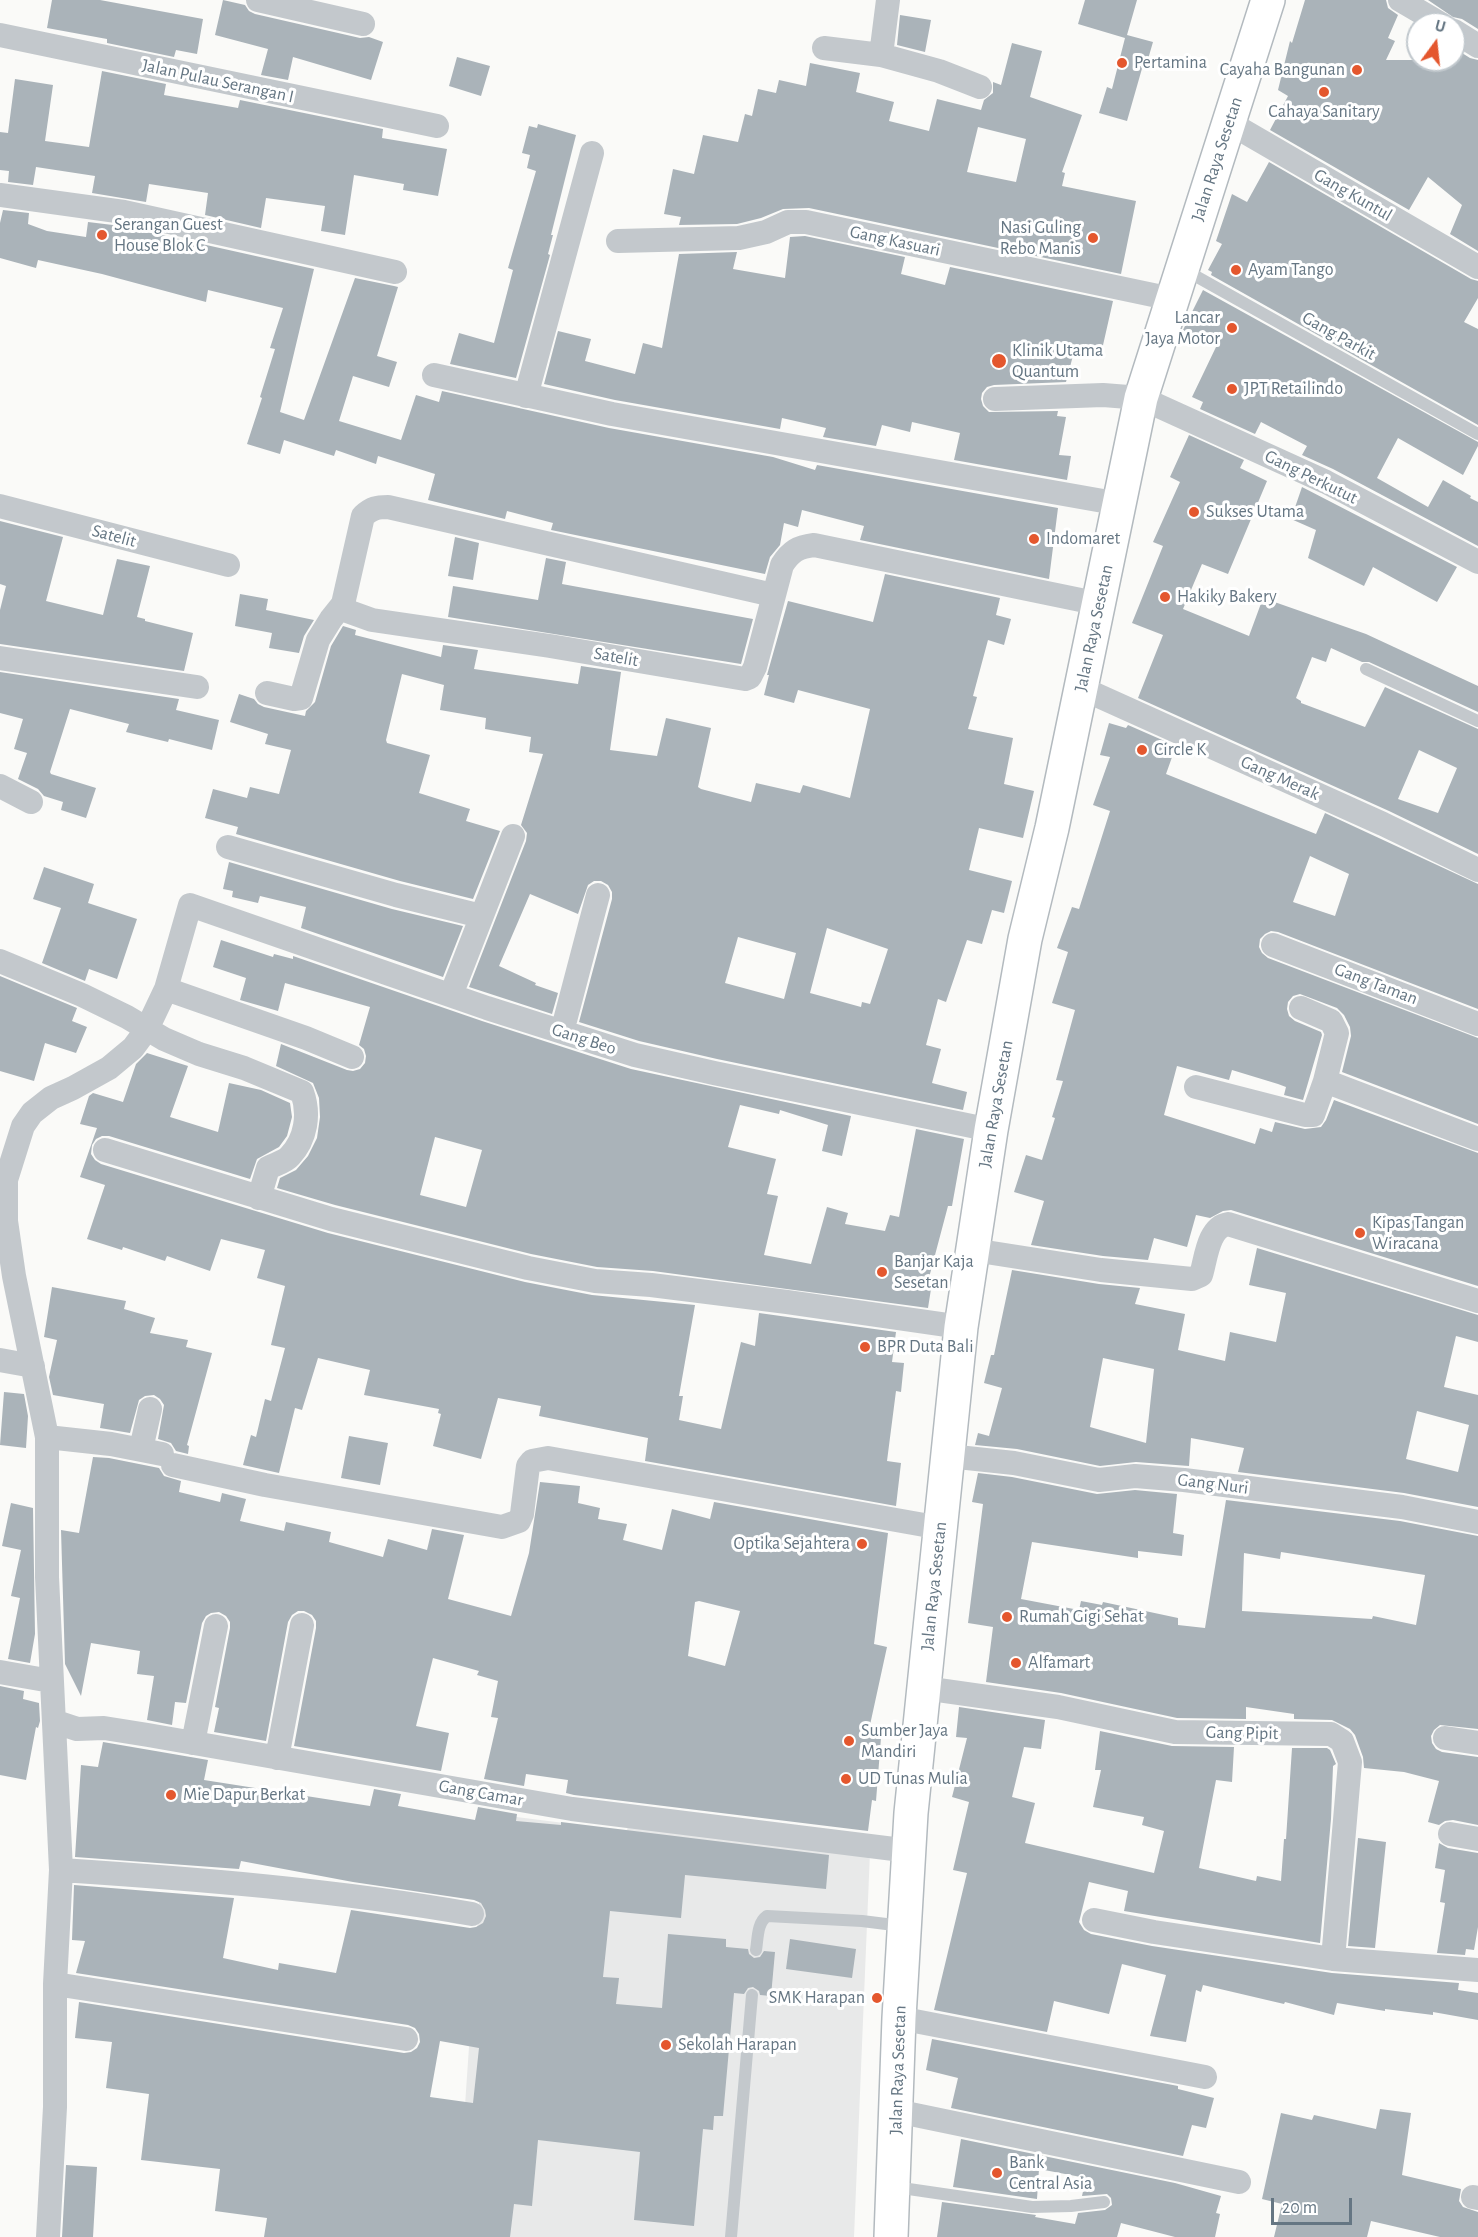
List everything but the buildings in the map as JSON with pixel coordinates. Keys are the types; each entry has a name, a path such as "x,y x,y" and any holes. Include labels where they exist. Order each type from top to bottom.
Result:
{"main road":[{"name":"Jalan Raya Sesetan","path":"891,2237 899,2018 911,1813 961,1327 991,1130 1025,939 1052,828 1141,398 1268,0"}],"street":[{"path":"258,0 363,24"},
{"path":"881,55 888,0"},
{"path":"1401,0 1421,12"},
{"name":"Jalan Pulau Serangan I","path":"0,35 437,126"},
{"path":"824,48 881,55 939,71 980,87"},
{"name":"Gang Kuntul","path":"1228,122 1478,267"},
{"path":"526,396 592,153"},
{"path":"0,195 124,212 395,272"},
{"name":"Gang Kasuari","path":"618,241 739,238 766,232 788,222 806,222 1172,299"},
{"path":"434,375 612,414 1120,504"},
{"name":"Gang Perkutut","path":"995,399 1103,395 1141,398 1326,482 1478,562"},
{"name":"Satelit","path":"0,506 228,565"},
{"path":"267,693 294,699 302,698 318,640 343,604 363,516 371,508 388,507 773,595"},
{"name":"Satelit","path":"343,604 347,611 372,620 550,646 745,679 750,677 755,667 782,565 790,553 802,546 814,545 1100,604"},
{"path":"0,658 197,687"},
{"name":"Gang Merak","path":"1081,688 1383,824 1478,870"},
{"path":"0,786 31,802"},
{"path":"451,995 513,836"},
{"path":"228,847 396,895 481,916"},
{"path":"562,1032 598,895"},
{"name":"Gang Beo","path":"166,989 190,905 451,995 634,1054 714,1073 991,1130"},
{"name":"Gang Taman","path":"1273,945 1478,1024"},
{"path":"0,961 56,983 127,1017 164,1039 302,1092 306,1103 307,1118 301,1139 289,1158 268,1168 259,1198"},
{"path":"48,2237 55,2107 55,1984 61,1870 56,1722 51,1681 47,1577 47,1437 14,1276 6,1221 6,1180 23,1126 40,1106 109,1068 133,1048 147,1029 166,989 306,1038 352,1057"},
{"path":"1196,1087 1305,1115 1313,1115 1325,1081 1337,1033 1331,1021 1301,1008"},
{"path":"1325,1081 1478,1139"},
{"path":"105,1150 331,1219 471,1255 595,1281 651,1285 787,1302 961,1327"},
{"path":"973,1250 1101,1270 1192,1279 1201,1275 1215,1232 1228,1224 1478,1301"},
{"path":"0,1360 33,1366"},
{"path":"150,1409 159,1456"},
{"path":"47,1437 159,1456 265,1485 502,1527 519,1521 522,1514 528,1466 532,1461 548,1458 941,1528"},
{"name":"Gang Nuri","path":"948,1456 1014,1463 1099,1480 1126,1476 1184,1480 1402,1507 1478,1522"},
{"path":"277,1758 302,1625"},
{"path":"194,1743 216,1626"},
{"path":"0,1672 51,1681"},
{"name":"Gang Pipit","path":"924,1688 1058,1707 1175,1732 1331,1734 1342,1742 1350,1762 1333,1959"},
{"name":"Gang Camar","path":"56,1722 76,1729 104,1728 572,1809 910,1851"},
{"path":"1445,1738 1478,1743"},
{"path":"1450,1834 1478,1839"},
{"path":"61,1870 164,1877 367,1898 472,1914"},
{"path":"1094,1920 1154,1932 1333,1959 1478,1970"},
{"path":"55,1984 406,2039"},
{"path":"899,2018 1205,2077"},
{"path":"896,2111 1239,2182"}],"lane":[{"name":"Gang Parkit","path":"1182,268 1478,434"},
{"path":"1366,669 1478,721"},
{"path":"756,1950 760,1926 762,1920 767,1916 862,1921 905,1926"},
{"path":"731,2237 752,1995"},
{"path":"894,2187 1032,2207 1104,2202"}],"shaded area":[{"name":"Sekolah Harapan","path":"485,1813 627,1831 628,1824 870,1852 854,2237 456,2237"}],"place":[{"name":"Pertamina","path":"1122,63"},
{"name":"Cayaha Bangunan","path":"1357,70"},
{"name":"Cahaya Sanitary","path":"1324,92"},
{"name":"Serangan Guest House Blok C","path":"102,235"},
{"name":"Nasi Guling Rebo Manis","path":"1093,238"},
{"name":"Ayam Tango","path":"1236,270"},
{"name":"Lancar Jaya Motor","path":"1232,328"},
{"name":"Klinik Utama Quantum","path":"999,361"},
{"name":"JPT Retailindo","path":"1232,389"},
{"name":"Sukses Utama","path":"1194,512"},
{"name":"Indomaret","path":"1034,539"},
{"name":"Hakiky Bakery","path":"1165,597"},
{"name":"Circle K","path":"1142,750"},
{"name":"Kipas Tangan Wiracana","path":"1360,1233"},
{"name":"Banjar Kaja Sesetan","path":"882,1272"},
{"name":"BPR Duta Bali","path":"865,1347"},
{"name":"Optika Sejahtera","path":"862,1544"},
{"name":"Rumah Gigi Sehat","path":"1007,1617"},
{"name":"Alfamart","path":"1016,1663"},
{"name":"Sumber Jaya Mandiri","path":"849,1741"},
{"name":"UD Tunas Mulia","path":"846,1779"},
{"name":"Mie Dapur Berkat","path":"171,1795"},
{"name":"SMK Harapan","path":"877,1998"},
{"name":"Sekolah Harapan","path":"666,2045"},
{"name":"Bank Central Asia","path":"997,2173"}]}
